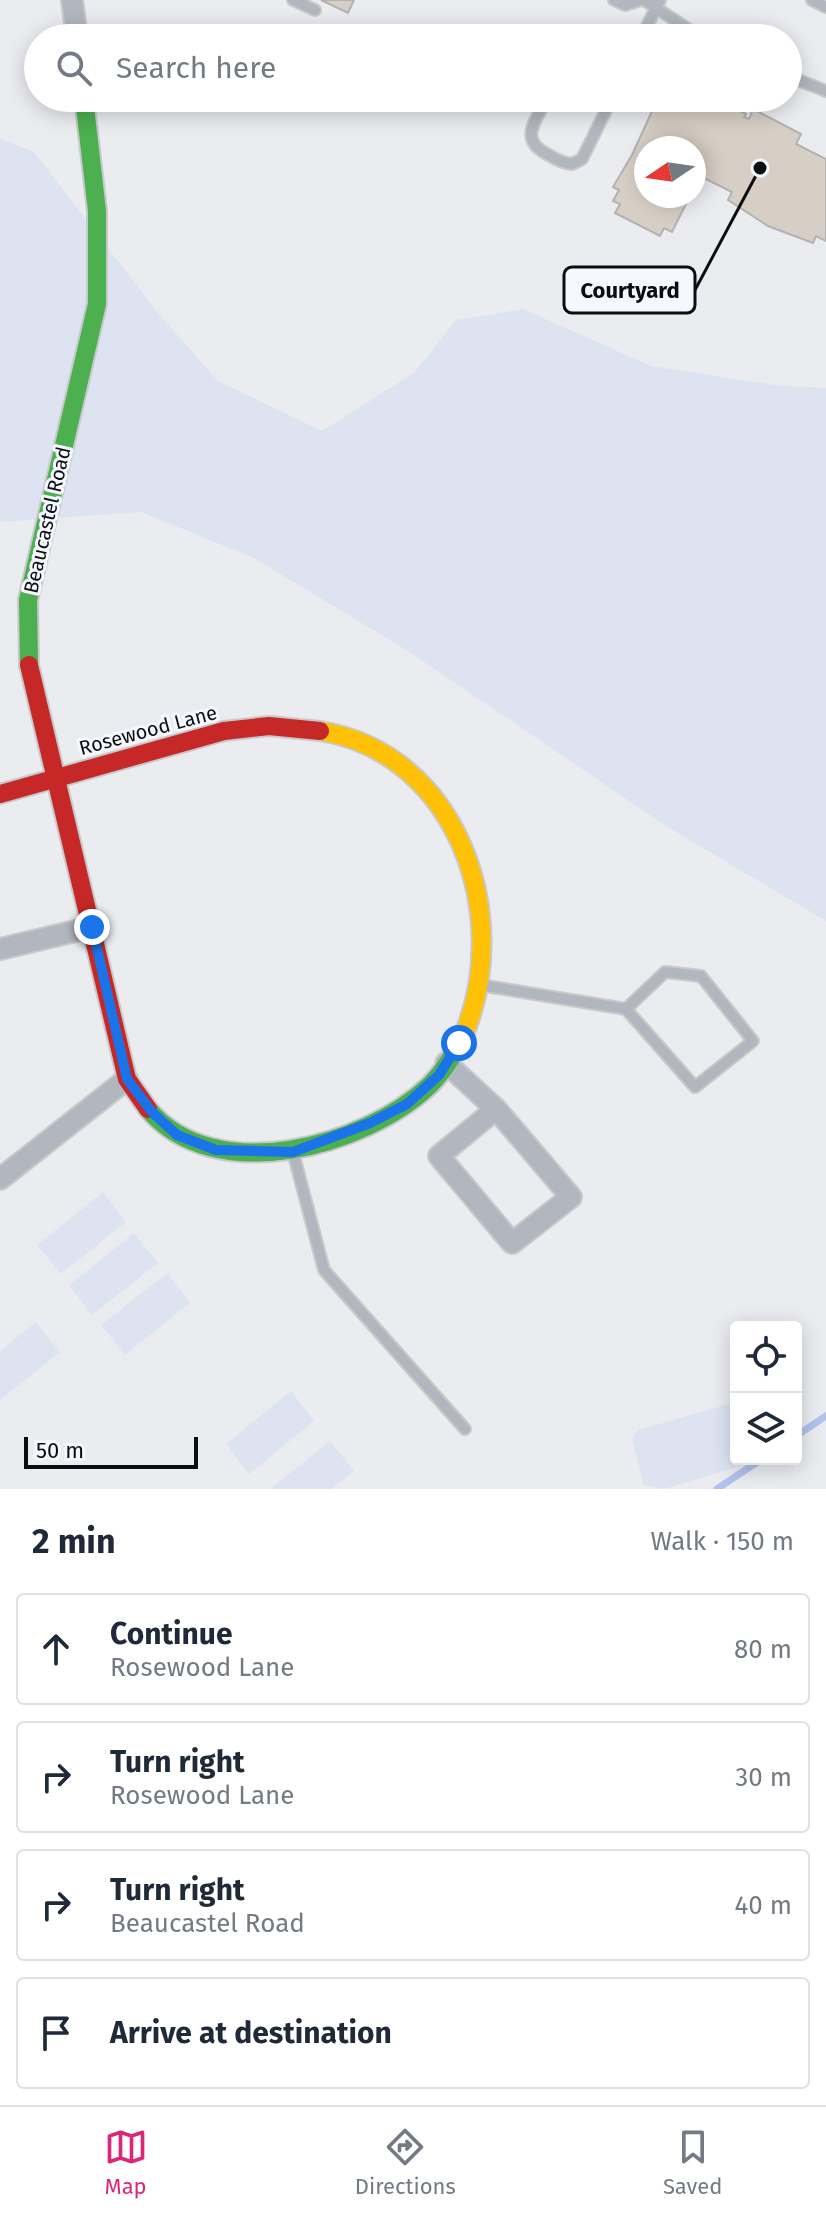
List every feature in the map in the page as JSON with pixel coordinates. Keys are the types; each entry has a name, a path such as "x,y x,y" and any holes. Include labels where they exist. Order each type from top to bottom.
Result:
{"street":[{"path":"72,0 75,24"},
{"name":"Beaucastel Road","path":"86,112 97,211 97,304 28,600 26,654 127,1079"},
{"name":"Rosewood Lane","path":"0,794 221,731 266,726 345,734 384,750 436,800 477,881 483,923 483,961 464,1031 439,1075 407,1104 370,1123 293,1152 216,1150 177,1135 152,1112 127,1079"},
{"path":"0,949 92,927"},
{"path":"446,1063 496,1109 571,1197 512,1243 439,1156 496,1109"},
{"path":"0,1179 127,1079"}],"lane":[{"path":"293,0 315,10"},
{"path":"614,0 625,5 643,0 658,4 684,24"},
{"path":"812,0 826,7"},
{"path":"648,24 658,4"},
{"path":"802,82 826,91"},
{"path":"540,112 530,133 535,148 572,164 582,159 605,112"},
{"path":"478,984 626,1009 695,1087 753,1041 701,976 665,972 626,1009"},
{"path":"293,1152 324,1270 465,1429"}],"shaded area":[{"path":"0,139 34,152 158,313 218,381 322,431 414,373 456,320 523,309 651,366 775,385 826,388 826,921 666,826 408,651 254,558 141,512 0,522"},
{"path":"103,1192 126,1222 61,1274 37,1245"},
{"path":"134,1233 158,1263 92,1315 69,1285"},
{"path":"167,1273 190,1303 125,1355 101,1325"},
{"path":"36,1322 60,1352 0,1400 0,1351"},
{"path":"291,1391 314,1421 249,1474 226,1444"},
{"path":"730,1404 730,1465 743,1465 664,1489 644,1485 632,1439 638,1430"},
{"path":"330,1441 354,1471 331,1489 270,1489"}],"building":[{"path":"321,0 354,0 348,13"},
{"path":"652,112 742,112 749,119 752,112 759,112 801,134 796,144 826,159 826,241 816,236 813,243 768,226 728,200 732,192 706,179 706,136 641,136"},
{"path":"634,151 634,208 684,208 672,232 664,228 660,236 615,213 620,204 613,201 619,190 613,187"}],"waterway":[{"path":"802,1432 826,1416"},
{"path":"717,1489 753,1465"}],"traffic: fast":[{"path":"29,665 28,600 97,304 97,211 86,112"},
{"path":"148,1109 176,1133 211,1147 249,1152 289,1150 330,1141 368,1126 402,1107 430,1085 449,1061 464,1034"}],"traffic: slow":[{"path":"320,731 368,745 408,771 439,805 462,846 476,892 482,940 478,988 464,1034"}],"traffic: jam":[{"path":"29,665 127,1079 148,1109"},
{"path":"0,794 224,731 269,726 320,731"}],"place":[{"name":"Courtyard","path":"760,168"}],"route":[{"path":"92,927 127,1079 152,1112 177,1135 216,1150 293,1152 370,1123 407,1104 439,1075 459,1043"}]}
